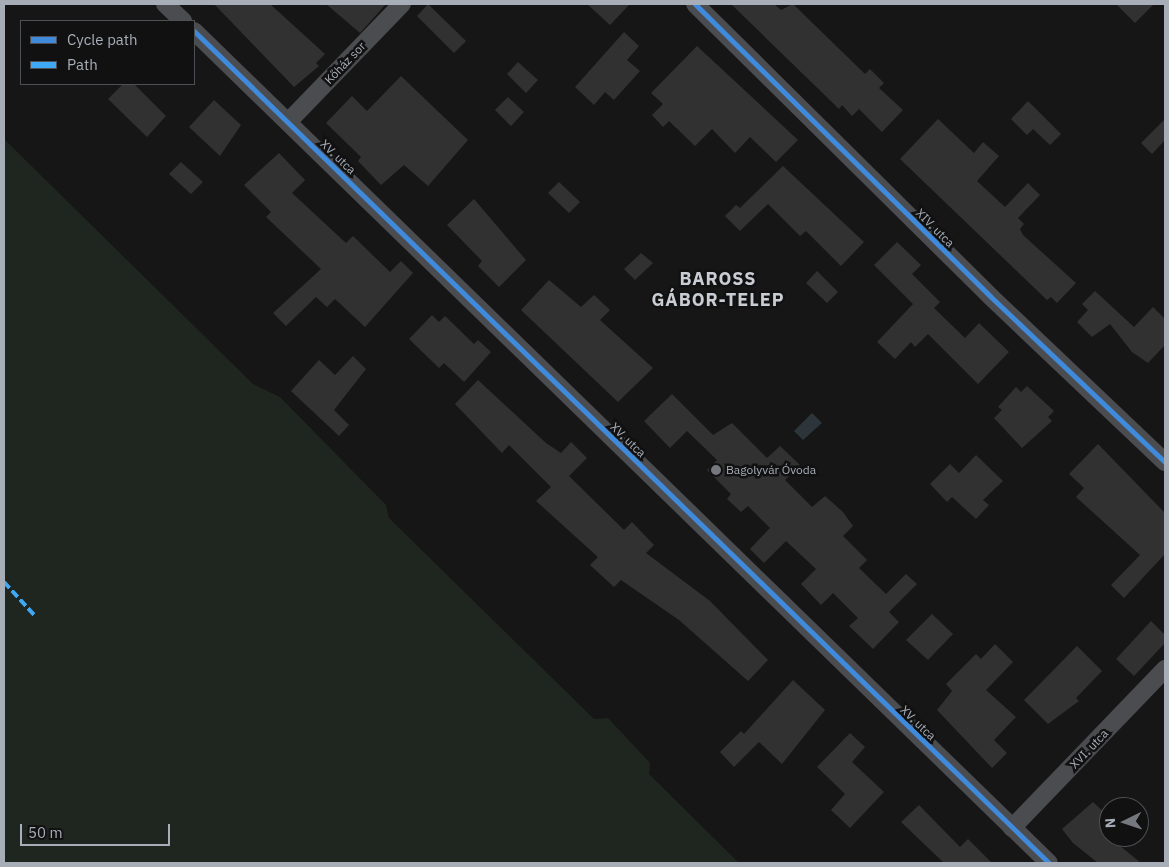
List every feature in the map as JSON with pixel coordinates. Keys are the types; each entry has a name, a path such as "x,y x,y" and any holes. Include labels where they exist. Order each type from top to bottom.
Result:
{"street":[{"path":"165,4 182,20"},
{"name":"Kőház sor","path":"288,122 402,4"},
{"name":"XIV. utca","path":"695,4 991,297 1165,462"},
{"name":"XV. utca","path":"195,32 1048,863"},
{"name":"XVI. utca","path":"1012,828 1165,669"}],"shaded area":[{"path":"4,139 253,384 280,397 386,505 389,518 594,719 608,718 650,763 649,774 739,863 4,863"},
{"path":"812,413 822,423 803,440 794,431"}],"building":[{"path":"214,4 270,4 325,54 316,63 319,66 294,87"},
{"path":"326,4 386,4 360,33"},
{"path":"428,4 466,41 454,53 417,16"},
{"path":"587,4 630,4 610,25"},
{"path":"731,4 774,4 781,10 793,4 865,74 870,69 884,83 879,88 903,110 882,132 859,109 852,116 842,105 839,109"},
{"path":"1116,4 1154,4 1135,23"},
{"path":"624,32 639,46 627,60 640,71 614,100 605,92 594,105 575,87"},
{"path":"697,46 798,140 776,162 750,137 735,153 712,129 695,146 669,121 663,127 652,115 663,104 651,93"},
{"path":"518,62 538,80 526,93 507,74"},
{"path":"401,76 468,140 428,186 404,165 381,185 358,161 361,157 326,123 352,96 367,111"},
{"path":"122,85 135,85 166,116 147,137 108,99"},
{"path":"508,97 524,112 511,126 495,110"},
{"path":"214,100 241,125 220,156 189,127"},
{"path":"1028,101 1061,134 1050,145 1033,129 1027,135 1011,119"},
{"path":"938,119 974,153 983,142 999,156 977,181 1005,207 1028,183 1040,195 1018,218 1024,224 1020,229 1023,235 1076,283 1057,303 1051,297 1047,300 900,159"},
{"path":"1165,119 1165,140 1152,154 1141,143"},
{"path":"279,153 305,180 292,193 346,243 353,236 390,272 401,261 413,273 365,327 335,299 327,307 316,297 286,326 273,313 321,269 266,217 271,212 244,185"},
{"path":"181,162 203,182 191,194 169,174"},
{"path":"783,166 864,242 841,266 806,231 800,236 768,204 740,231 725,216 736,205 740,208"},
{"path":"559,182 580,202 569,213 548,193"},
{"path":"474,199 526,260 499,287 478,266 482,261 447,225"},
{"path":"897,242 921,265 912,274 940,302 934,308 965,338 979,323 1009,352 978,384 928,334 915,347 911,342 895,359 877,342 913,304 874,265"},
{"path":"641,253 653,263 635,280 624,269"},
{"path":"817,271 838,292 827,303 806,283"},
{"path":"549,280 581,307 594,295 610,310 600,320 653,368 618,402 521,310"},
{"path":"1095,291 1134,327 1153,307 1165,319 1165,345 1148,363 1132,352 1110,324 1092,337 1077,322 1088,310 1082,304"},
{"path":"432,315 439,322 445,316 474,344 478,340 491,352 464,382 444,363 439,368 409,339"},
{"path":"353,356 366,369 334,410 349,425 339,436 291,391 319,360 335,375"},
{"path":"478,380 546,443 561,453 571,442 587,458 569,476 624,530 632,522 654,545 646,553 710,601 768,660 748,681 679,620 621,580 614,587 590,565 598,557 536,501 551,487 509,445 502,453 455,404"},
{"path":"1027,386 1054,411 1048,417 1052,421 1022,448 994,418 1002,410 998,407 1016,387 1021,392"},
{"path":"672,394 713,435 732,423 767,458 780,446 800,465 785,480 812,507 825,496 843,512 853,526 843,536 867,560 859,568 886,594 906,574 917,584 889,612 899,622 873,649 849,626 858,618 833,593 821,605 801,584 816,569 786,541 764,563 750,549 770,528 748,506 741,512 727,499 731,494 707,470 717,460 687,431 670,448 644,421"},
{"path":"1098,444 1165,513 1165,554 1124,598 1111,585 1140,555 1076,497 1084,488 1069,474"},
{"path":"976,455 1003,481 983,500 989,505 976,519 952,497 947,502 930,484 950,464 959,473"},
{"path":"932,614 953,634 928,660 906,640"},
{"path":"1151,621 1165,635 1165,643 1134,676 1116,659"},
{"path":"995,644 1013,662 986,690 1016,717 994,740 1007,753 992,768 937,710 952,691 946,684 976,654 981,659"},
{"path":"1077,646 1102,671 1076,698 1079,701 1048,724 1024,700"},
{"path":"793,680 825,710 782,764 759,742 734,767 720,752 741,731 744,734"},
{"path":"850,733 865,747 852,762 884,792 850,828 831,810 845,794 817,767"},
{"path":"1093,802 1099,808 1099,847 1121,847 1141,863 1098,863 1073,843 1062,829"},
{"path":"919,805 960,847 968,839 992,863 944,863 901,822"}],"marked path":[{"path":"4,582 36,617"}],"cycle path":[{"path":"695,4 991,297 1165,462"},
{"path":"195,32 1049,863"}],"place":[{"name":"Bagolyvár Óvoda","path":"716,470"}],"district":[{"name":"BAROSS GÁBOR-TELEP","path":"718,290"}]}
